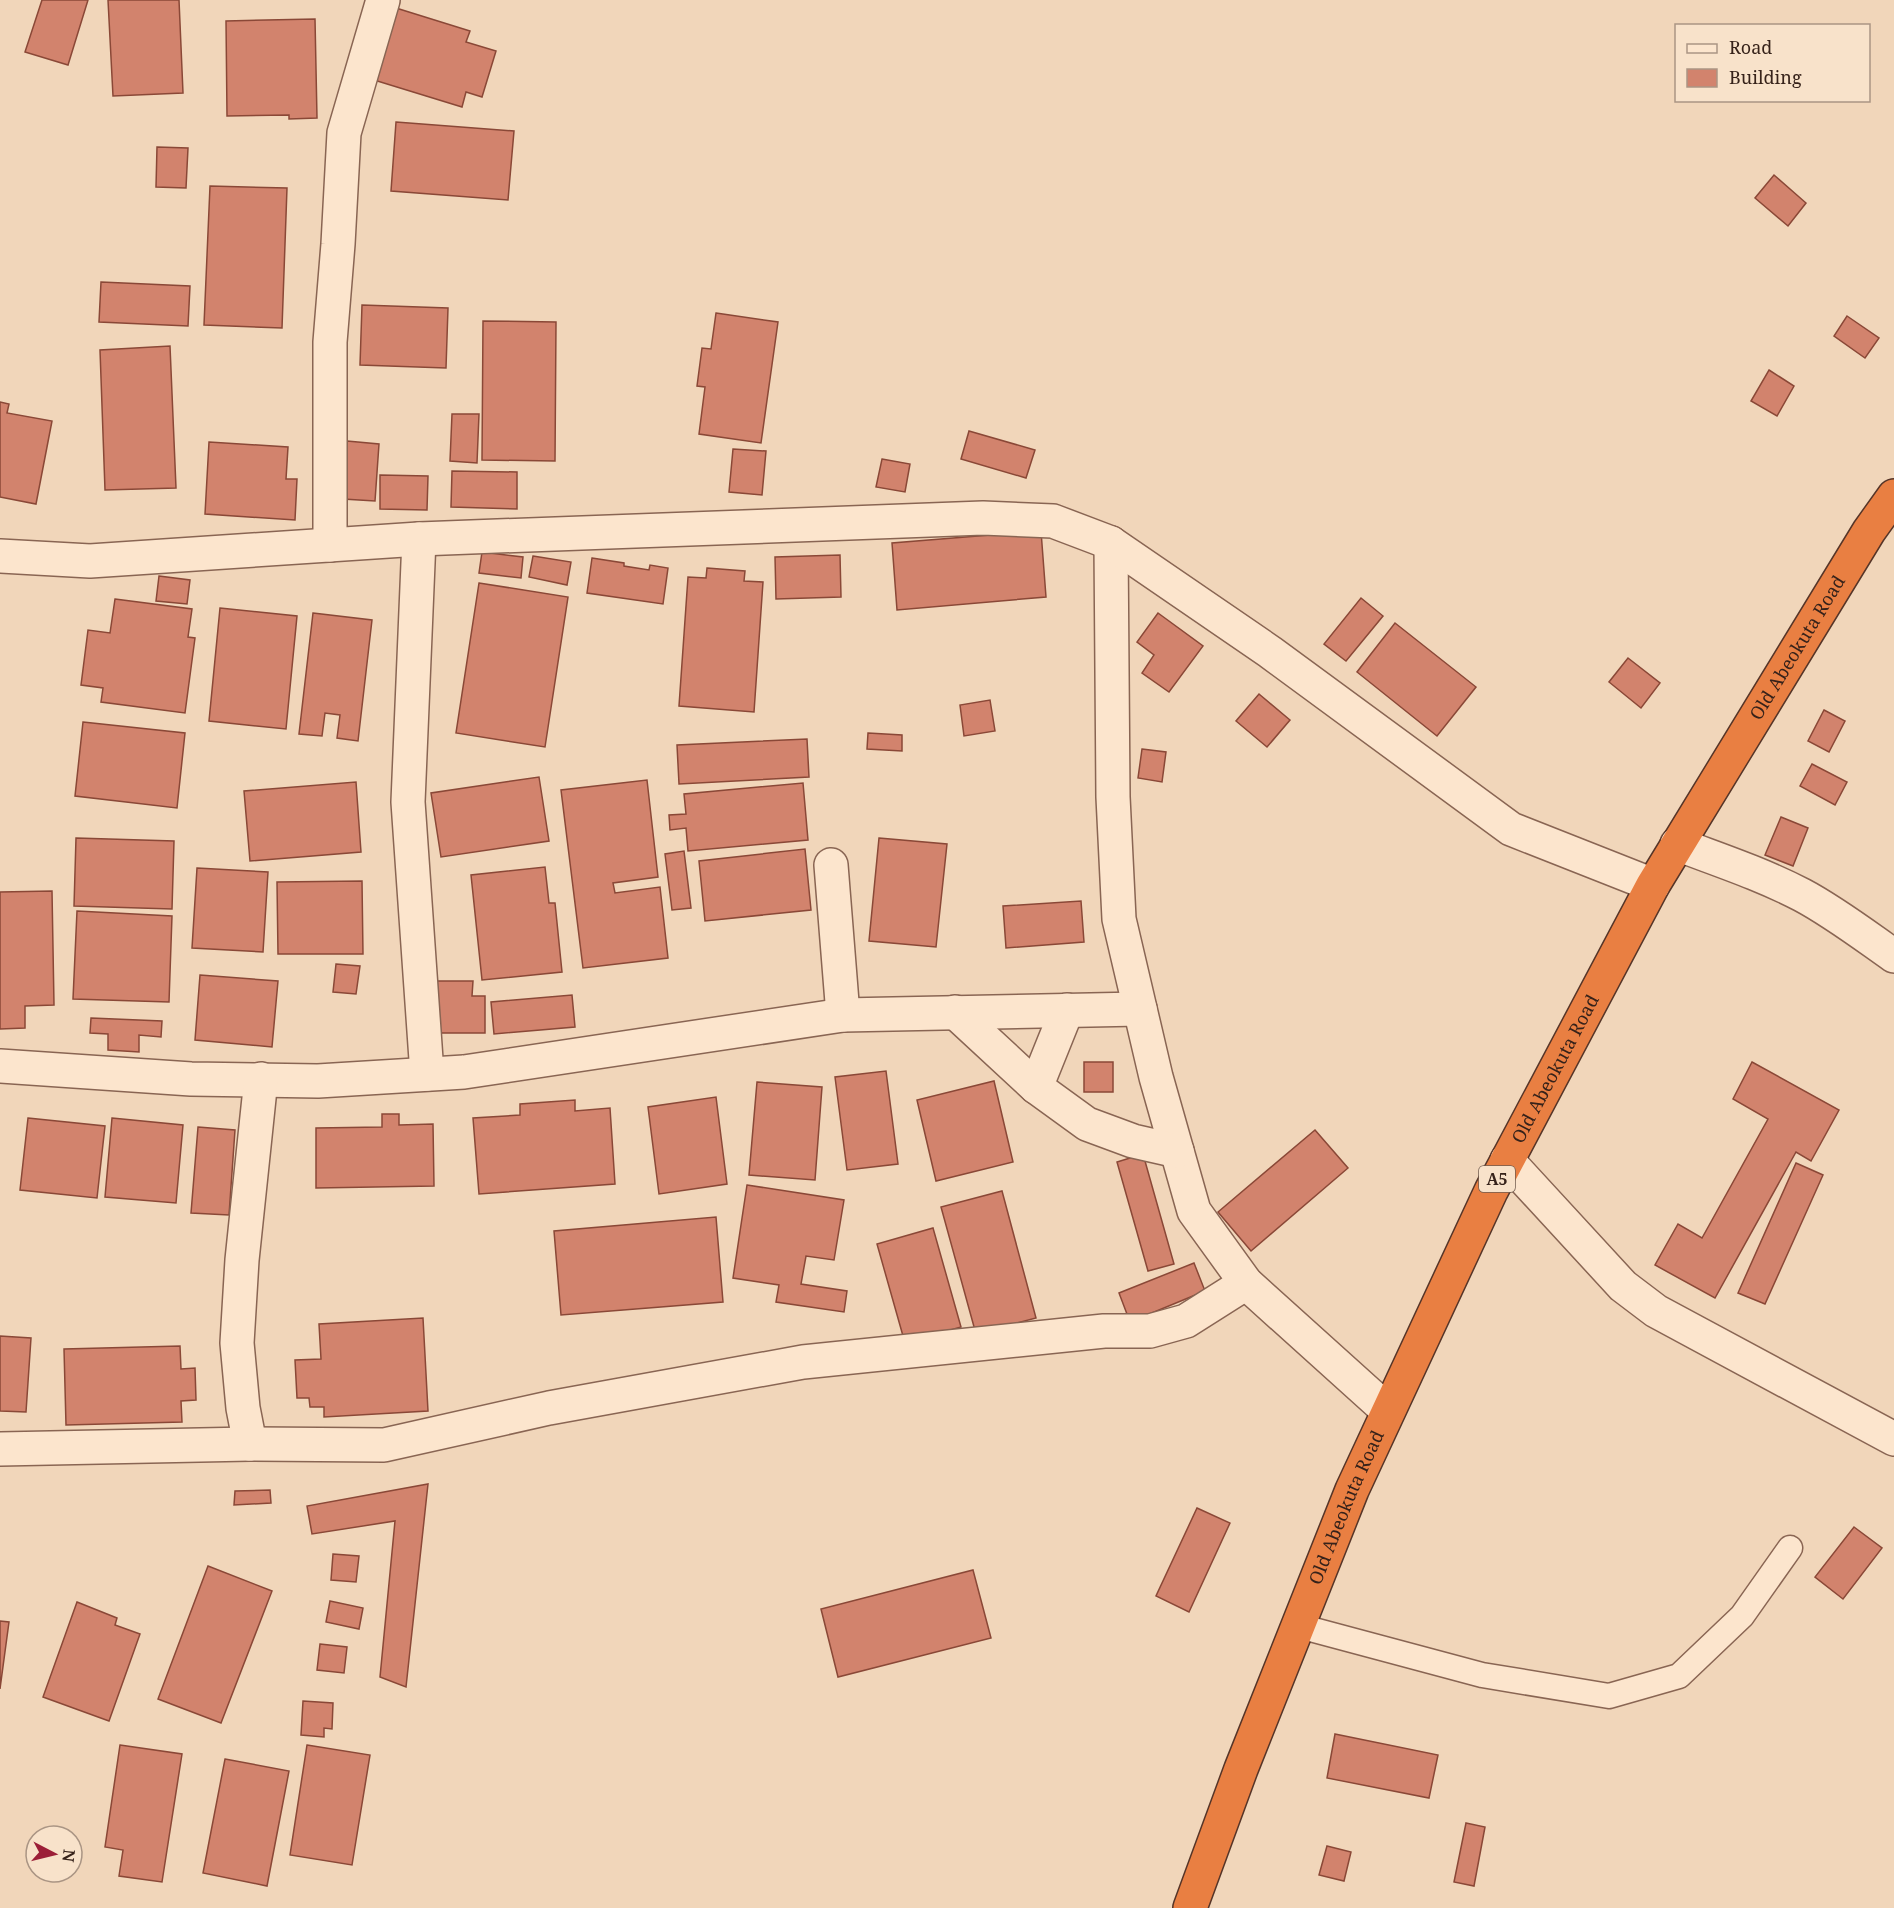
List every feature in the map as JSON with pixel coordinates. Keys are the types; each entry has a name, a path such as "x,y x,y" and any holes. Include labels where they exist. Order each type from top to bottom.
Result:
{"highway":[{"name":"Old Abeokuta Road","path":"1190,1908 1241,1769 1352,1490 1491,1191 1653,885 1863,541 1894,496"}],"street":[{"path":"330,545 330,342 344,133 383,0"},
{"path":"0,556 90,561 419,539 982,518 1053,521 1111,543 1270,652 1511,829 1653,885"},
{"path":"419,539 408,802 426,1074"},
{"path":"1111,543 1113,797 1119,919 1156,1077 1194,1211 1246,1283 1388,1411"},
{"path":"1677,844 1802,895 1894,956"},
{"path":"831,865 843,1015"},
{"path":"0,1066 191,1078 318,1081 464,1072 843,1015 1140,1009"},
{"path":"1036,1087 1067,1010"},
{"path":"955,1012 1036,1087 1087,1124 1133,1141 1177,1151"},
{"path":"250,1444 243,1408 237,1343 242,1260 261,1079"},
{"path":"1507,1160 1623,1286 1656,1311 1894,1439"},
{"path":"0,1449 250,1444 384,1445 549,1408 803,1362 1104,1331 1150,1330 1186,1321 1246,1283"}],"lane":[{"path":"1299,1626 1482,1675 1609,1696 1679,1676 1742,1616 1790,1548"}],"building":[{"path":"42,0 88,0 68,65 25,52"},
{"path":"108,0 179,0 183,93 113,96"},
{"path":"396,8 470,31 466,42 496,51 482,97 466,92 462,107 374,80"},
{"path":"315,19 317,118 289,119 289,115 227,116 226,21"},
{"path":"396,122 514,131 508,200 391,191"},
{"path":"157,147 188,148 186,188 156,187"},
{"path":"1774,175 1806,203 1788,226 1755,198"},
{"path":"210,186 287,188 282,328 204,325"},
{"path":"101,282 190,286 188,326 99,322"},
{"path":"362,305 448,308 446,368 360,365"},
{"path":"716,313 778,322 761,443 699,434 705,387 697,386 702,348 711,349"},
{"path":"1847,316 1879,338 1865,358 1834,336"},
{"path":"483,321 556,322 555,461 482,460"},
{"path":"170,346 176,488 105,490 100,350"},
{"path":"1769,370 1794,386 1777,416 1751,401"},
{"path":"0,402 9,404 7,413 52,421 36,504 0,497"},
{"path":"452,414 479,414 477,463 450,461"},
{"path":"969,431 1035,450 1026,478 961,459"},
{"path":"347,441 379,444 375,501 343,499"},
{"path":"209,442 288,447 286,479 297,479 295,520 205,514"},
{"path":"733,449 766,451 762,495 729,492"},
{"path":"882,459 910,464 905,492 876,487"},
{"path":"452,471 517,472 517,509 451,507"},
{"path":"380,475 428,476 427,510 380,509"},
{"path":"1041,531 1046,597 897,610 892,543"},
{"path":"482,552 523,557 521,578 479,573"},
{"path":"840,555 841,597 776,599 775,557"},
{"path":"533,556 571,562 567,585 529,577"},
{"path":"592,558 649,570 650,565 668,568 663,604 587,593"},
{"path":"707,568 745,571 744,581 763,582 754,712 679,706 688,577 706,578"},
{"path":"159,576 190,580 187,604 156,601"},
{"path":"479,583 568,597 545,747 456,733"},
{"path":"1361,598 1383,616 1346,661 1324,644"},
{"path":"115,599 192,609 188,637 195,638 185,713 101,702 103,688 81,685 88,630 110,633"},
{"path":"220,608 297,616 286,729 209,721"},
{"path":"313,613 372,620 358,741 337,738 340,715 325,713 322,736 299,734"},
{"path":"1158,613 1203,646 1169,692 1142,673 1154,655 1137,642"},
{"path":"1395,623 1476,687 1437,736 1357,672"},
{"path":"1628,658 1660,683 1641,708 1609,682"},
{"path":"1259,694 1290,720 1267,747 1236,721"},
{"path":"990,700 995,731 964,736 960,705"},
{"path":"1824,710 1845,721 1829,752 1808,741"},
{"path":"83,722 185,733 177,808 75,796"},
{"path":"868,733 902,735 902,751 867,749"},
{"path":"807,739 809,777 679,784 677,745"},
{"path":"1142,749 1166,752 1162,782 1138,778"},
{"path":"1812,764 1847,782 1835,805 1800,786"},
{"path":"539,777 549,841 441,857 431,793"},
{"path":"647,780 658,877 613,883 615,893 660,887 668,958 583,968 561,790"},
{"path":"356,782 361,852 250,861 244,791"},
{"path":"803,783 808,840 688,851 686,828 670,830 669,815 686,814 684,794"},
{"path":"1781,817 1808,828 1793,866 1765,855"},
{"path":"76,838 174,841 172,909 74,906"},
{"path":"879,838 947,844 936,947 869,941"},
{"path":"805,849 811,910 705,921 699,861"},
{"path":"684,851 691,908 672,910 665,854"},
{"path":"545,867 549,903 555,903 562,972 482,980 471,875"},
{"path":"197,868 268,872 263,952 192,948"},
{"path":"362,881 363,954 278,954 277,882"},
{"path":"52,891 54,1005 25,1006 25,1028 0,1029 0,892"},
{"path":"1081,901 1084,942 1006,948 1003,906"},
{"path":"77,911 172,916 169,1002 73,999"},
{"path":"336,964 360,966 356,994 333,992"},
{"path":"200,975 278,981 272,1047 195,1040"},
{"path":"437,981 473,981 472,996 485,996 485,1033 438,1033"},
{"path":"572,995 575,1027 494,1034 491,1002"},
{"path":"91,1018 162,1021 161,1037 139,1035 139,1052 108,1050 108,1034 90,1033"},
{"path":"1084,1062 1113,1062 1113,1092 1084,1092"},
{"path":"1752,1062 1839,1110 1811,1161 1796,1152 1715,1298 1655,1265 1678,1224 1702,1238 1768,1119 1733,1099"},
{"path":"886,1071 898,1164 847,1170 835,1077"},
{"path":"994,1081 1013,1162 936,1181 917,1100"},
{"path":"757,1082 822,1087 815,1180 749,1175"},
{"path":"716,1097 727,1184 659,1194 648,1107"},
{"path":"575,1100 575,1111 610,1108 615,1184 479,1194 473,1118 520,1115 520,1104"},
{"path":"382,1114 399,1114 399,1125 433,1124 434,1186 316,1188 316,1128 382,1127"},
{"path":"28,1118 105,1126 97,1198 20,1190"},
{"path":"112,1118 183,1125 176,1203 105,1197"},
{"path":"198,1127 235,1130 229,1215 191,1213"},
{"path":"1315,1130 1348,1168 1251,1251 1218,1212"},
{"path":"1143,1154 1174,1264 1148,1271 1117,1162"},
{"path":"1796,1163 1823,1175 1765,1304 1738,1293"},
{"path":"747,1185 844,1200 834,1260 806,1256 801,1284 847,1291 844,1312 776,1302 779,1285 733,1278"},
{"path":"1002,1191 1036,1318 976,1334 941,1207"},
{"path":"716,1217 723,1302 561,1315 554,1231"},
{"path":"933,1228 961,1327 905,1343 877,1244"},
{"path":"1194,1263 1205,1291 1130,1322 1119,1293"},
{"path":"423,1318 428,1411 324,1417 324,1407 310,1407 309,1398 297,1398 295,1360 321,1359 319,1324"},
{"path":"0,1336 31,1338 26,1412 0,1411"},
{"path":"180,1346 181,1369 195,1368 196,1400 181,1401 182,1422 66,1425 64,1349"},
{"path":"428,1484 406,1687 380,1677 395,1521 312,1534 307,1506"},
{"path":"270,1490 271,1503 234,1505 235,1491"},
{"path":"1197,1508 1230,1523 1189,1612 1156,1596"},
{"path":"1854,1527 1882,1548 1843,1599 1815,1577"},
{"path":"333,1554 359,1556 356,1582 331,1580"},
{"path":"208,1566 272,1591 221,1723 158,1699"},
{"path":"973,1570 991,1638 838,1677 821,1609"},
{"path":"330,1601 363,1608 359,1629 326,1622"},
{"path":"77,1602 117,1618 115,1625 140,1634 109,1721 43,1697"},
{"path":"0,1621 9,1622 0,1689"},
{"path":"320,1644 347,1647 344,1673 317,1670"},
{"path":"303,1701 333,1703 332,1729 324,1728 324,1737 301,1735"},
{"path":"1335,1734 1438,1755 1429,1798 1327,1778"},
{"path":"120,1745 182,1754 162,1882 119,1876 123,1850 105,1847"},
{"path":"307,1745 370,1755 352,1865 290,1855"},
{"path":"225,1759 289,1771 267,1886 203,1873"},
{"path":"1466,1823 1485,1827 1474,1886 1454,1882"},
{"path":"1327,1846 1351,1852 1344,1881 1319,1875"}]}
